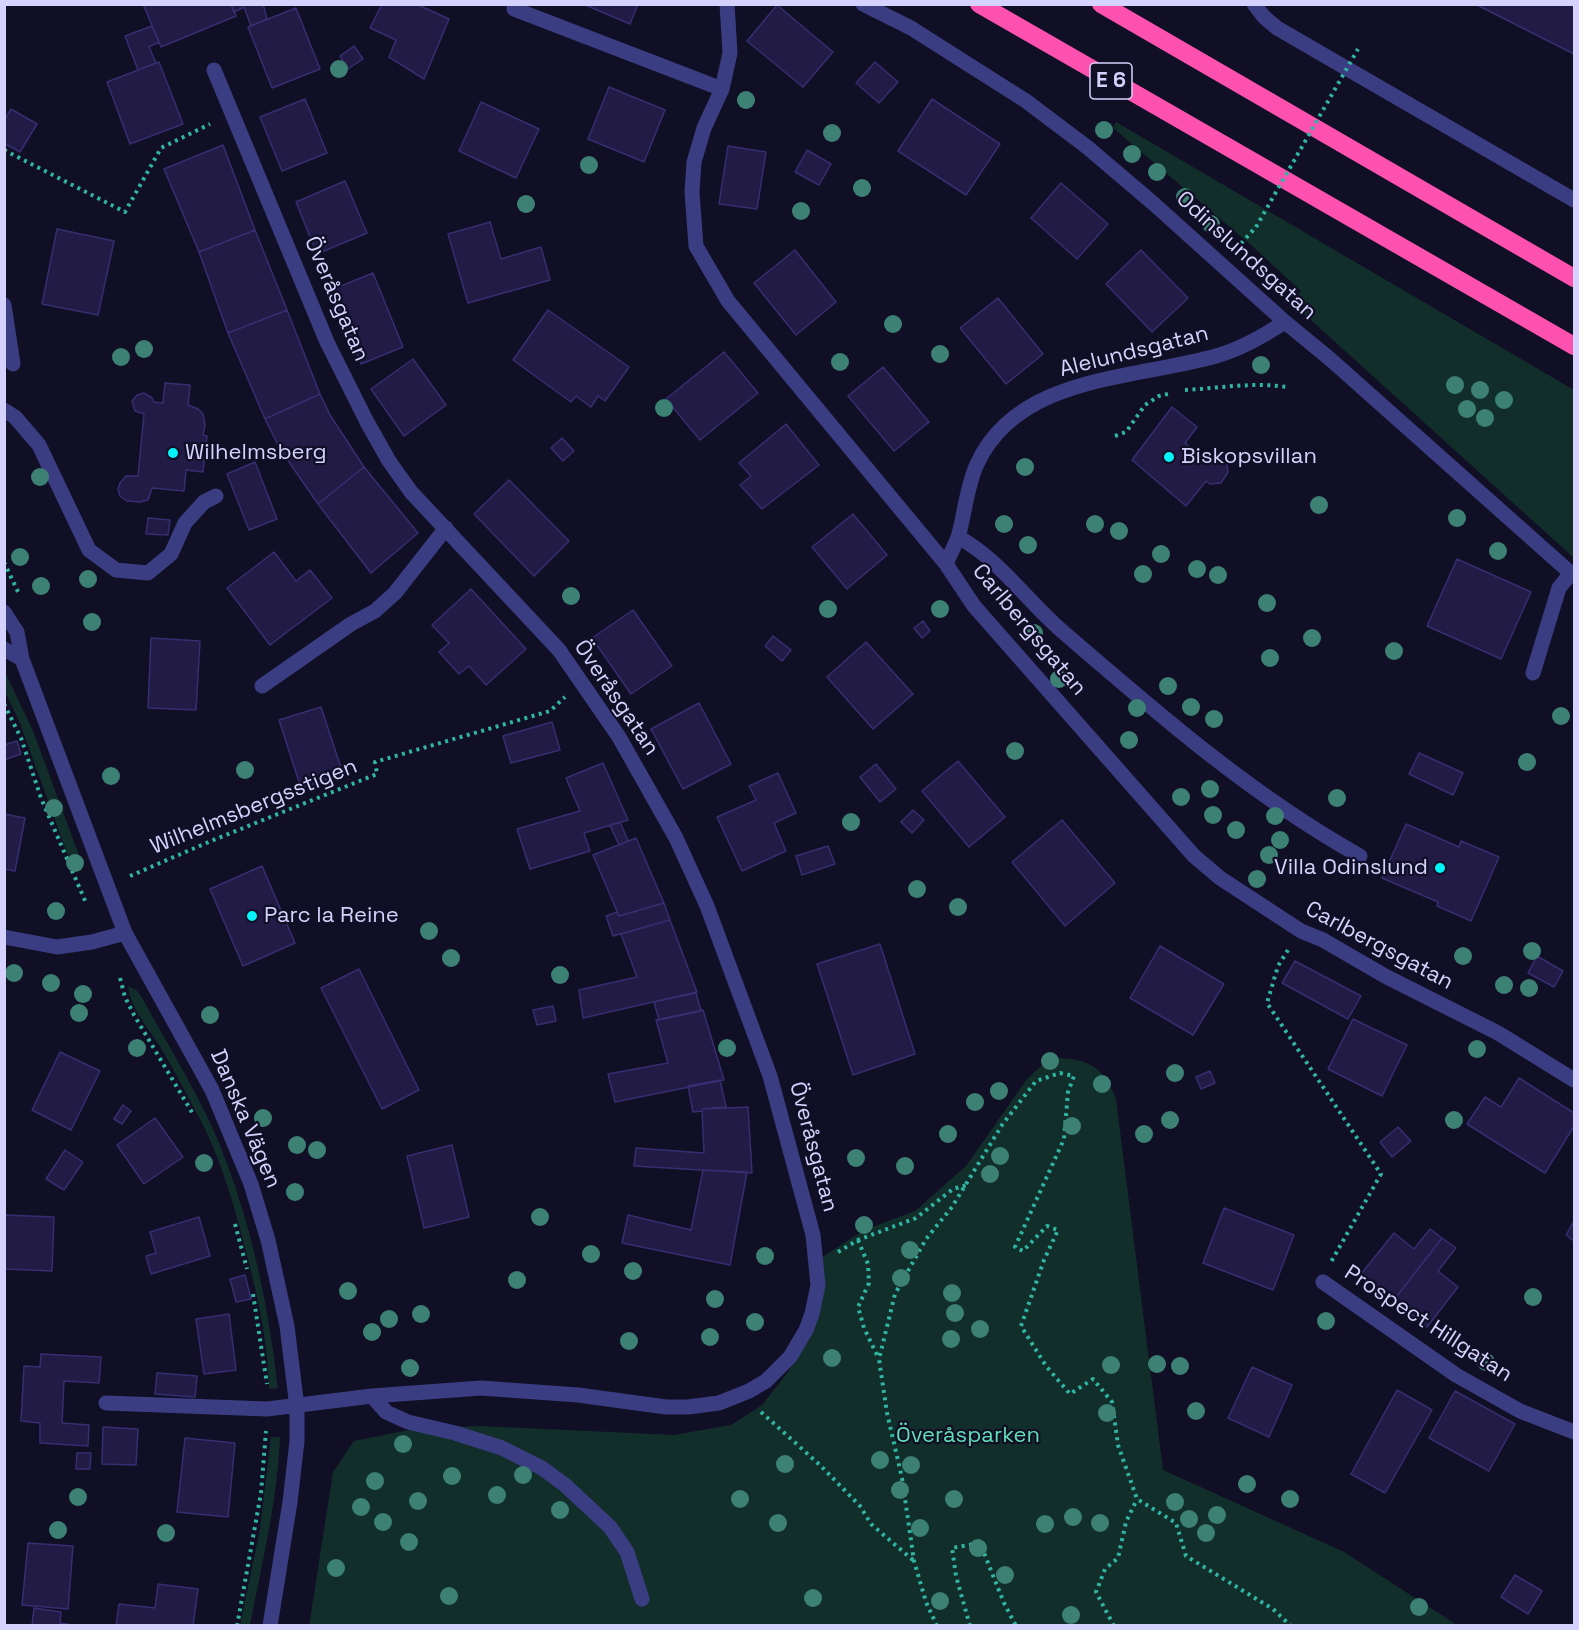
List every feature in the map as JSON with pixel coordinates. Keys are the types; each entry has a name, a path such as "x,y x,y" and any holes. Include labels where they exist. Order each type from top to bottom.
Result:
{"highway":[{"name":"E 6","path":"979,4 1575,346"},
{"path":"1101,4 1575,278"},
{"path":"1120,4 1186,53"}],"street":[{"name":"Carlbergsgatan","path":"727,4 730,53 722,89 704,128 694,162 692,192 696,246 728,301 946,564 974,606 1194,856 1220,878 1301,931 1323,940 1385,976 1498,1033 1575,1080"},
{"name":"Odinslundsgatan","path":"863,4 911,28 1026,101 1088,147 1573,574"},
{"path":"1254,4 1277,28 1575,200"},
{"path":"514,9 722,89"},
{"name":"Överåsgatan","path":"106,1403 267,1409 372,1396 481,1388 578,1395 666,1407 719,1403 738,1396 766,1380 790,1357 809,1322 818,1285 817,1257 813,1236 770,1076 707,906 676,838 619,737 559,650 411,492 389,461 367,423 327,342 214,70"},
{"path":"4,305 13,364"},
{"name":"Alelundsgatan","path":"946,564 958,537 977,464 996,433 1034,403 1080,385 1216,356 1250,343 1285,322"},
{"path":"4,410 15,417 39,445 89,550 116,570 148,573 171,554 184,523 204,502 216,496"},
{"path":"262,686 375,610 395,593 446,528"},
{"path":"958,537 976,547 1060,629 1202,749 1330,840 1360,856"},
{"path":"1533,673 1559,588 1573,574"},
{"name":"Danska Vägen","path":"4,612 17,632 22,659 125,933 212,1090 251,1184 268,1240 287,1326 297,1407 297,1441 290,1502 270,1626"},
{"path":"4,649 22,659"},
{"path":"4,937 57,947 102,940 125,933"},
{"name":"Prospect Hillgatan","path":"1323,1282 1456,1375 1521,1411 1575,1432"},
{"path":"372,1396 386,1412 408,1422 455,1433 502,1448 542,1468 565,1485 610,1527 627,1552 642,1599"}],"path":[{"path":"1256,227 1358,49"},
{"path":"4,150 125,212 161,148 185,135"},
{"path":"1115,436 1126,432 1145,405 1159,396 1178,391 1235,386 1268,384 1287,387"},
{"path":"4,704 21,738 63,852 121,979 125,997 195,1117"},
{"name":"Wilhelmsbergsstigen","path":"130,876 377,774 375,762 550,711"},
{"path":"1278,966 1267,1003 1382,1174 1331,1260 1323,1282"},
{"path":"879,1359 895,1294 926,1239 967,1185 1002,1125 1036,1081 1060,1073 1074,1076 1068,1092 1064,1139 1015,1247 1023,1251 1047,1226 1058,1230 1044,1260 1021,1326 1046,1366 1070,1394 1093,1380 1112,1402 1118,1445 1137,1499 1176,1523 1186,1556 1272,1609 1290,1626"},
{"path":"937,1626 926,1602 914,1561 902,1478 887,1413 879,1359 864,1328 858,1307 869,1283 868,1264 858,1240 916,1218 953,1189 967,1185"},
{"path":"234,1220 247,1270"},
{"path":"237,1626 261,1492 268,1388 252,1292"},
{"path":"738,1396 763,1413 821,1466 860,1506 871,1524 914,1561"},
{"path":"1114,1626 1096,1592 1105,1569 1118,1558 1126,1522 1137,1499"},
{"path":"970,1626 956,1576 952,1548 980,1543 1004,1604 1016,1626"}],"green space":[{"path":"1116,122 1574,390 1574,558 1292,303 1301,291 1251,245 1113,128"},
{"path":"5,672 33,731 83,866 82,870 74,872 19,721 5,692"},
{"path":"128,986 141,996 205,1112 225,1159 246,1221 262,1286 278,1388 269,1389 265,1340 256,1291 220,1164 175,1072 137,1012"},
{"name":"Överåsparken","path":"1060,1058 1081,1061 1096,1068 1107,1080 1116,1099 1163,1470 1344,1552 1457,1625 309,1626 333,1472 354,1441 419,1428 481,1426 674,1435 731,1425 762,1405 788,1372 809,1334 819,1259 864,1230 915,1211 966,1166 1027,1079 1042,1065"},
{"path":"271,1437 280,1439 272,1509 250,1625 240,1625 260,1529"}],"building":[{"path":"143,4 231,4 236,16 161,47"},
{"path":"231,4 263,4 267,19 251,26 244,7 234,12"},
{"path":"382,4 416,4 449,19 424,79 389,57 396,40 370,28"},
{"path":"583,4 638,4 630,24"},
{"path":"1475,4 1574,4 1574,54"},
{"path":"777,5 833,52 803,87 747,41"},
{"path":"296,8 320,69 272,88 248,27"},
{"path":"152,26 159,42 149,47 156,63 138,70 125,36"},
{"path":"354,46 363,59 348,69 340,56"},
{"path":"159,62 183,124 130,144 107,82"},
{"path":"875,62 898,82 879,103 856,83"},
{"path":"609,87 665,110 644,162 588,139"},
{"path":"305,99 327,153 282,171 260,117"},
{"path":"932,99 1000,144 966,195 898,151"},
{"path":"481,102 539,129 516,178 459,151"},
{"path":"11,109 37,124 20,152 4,143 4,121"},
{"path":"223,145 255,230 199,252 164,169"},
{"path":"728,146 766,152 757,209 719,204"},
{"path":"807,150 831,164 819,185 795,172"},
{"path":"345,181 367,233 317,254 296,202"},
{"path":"1061,183 1108,224 1077,259 1031,218"},
{"path":"490,222 501,259 541,247 550,280 468,303 448,234"},
{"path":"57,229 114,241 98,315 42,304"},
{"path":"255,230 287,310 228,333 199,252"},
{"path":"795,250 836,302 796,335 754,283"},
{"path":"1141,250 1188,298 1152,332 1106,284"},
{"path":"373,273 403,347 361,364 331,290"},
{"path":"998,298 1043,354 1006,384 960,328"},
{"path":"287,310 320,394 265,419 228,333"},
{"path":"548,310 629,367 605,401 598,396 591,407 576,396 571,402 513,360"},
{"path":"724,352 758,393 700,440 666,399"},
{"path":"413,359 446,405 404,436 371,389"},
{"path":"883,367 929,422 894,451 848,396"},
{"name":"Wilhelmsberg","path":"165,383 190,385 188,405 203,414 205,425 203,435 207,436 203,472 186,470 184,491 152,488 148,500 127,501 120,496 118,489 126,476 138,476 144,414 135,411 132,401 137,395 144,393 154,402 163,403"},
{"path":"320,394 330,415 364,467 318,504 280,449 265,419"},
{"name":"Biskopsvillan","path":"1172,407 1197,427 1185,443 1206,459 1216,456 1226,460 1228,472 1221,483 1210,484 1206,481 1186,506 1132,460"},
{"path":"786,424 819,465 762,509 740,485 751,476 739,463"},
{"path":"562,438 574,451 563,461 551,448"},
{"path":"255,462 277,519 249,530 227,474"},
{"path":"364,467 418,533 371,573 318,504"},
{"path":"509,480 569,541 534,576 474,514"},
{"path":"853,514 887,555 847,589 812,547"},
{"path":"148,518 170,520 168,535 146,534"},
{"path":"274,552 296,581 310,570 332,598 270,645 227,588"},
{"path":"1457,559 1531,592 1501,659 1427,626"},
{"path":"471,589 526,649 486,685 469,666 459,674 439,652 449,643 432,625"},
{"path":"633,610 672,666 631,694 592,638"},
{"path":"923,621 930,631 922,638 914,628"},
{"path":"773,636 791,650 782,661 765,646"},
{"path":"151,638 200,641 196,710 148,708"},
{"path":"866,642 913,694 873,729 827,677"},
{"path":"699,703 731,764 683,789 651,729"},
{"path":"321,707 343,774 301,788 279,720"},
{"path":"552,722 560,750 511,763 503,736"},
{"path":"17,741 21,754 4,760 4,745"},
{"path":"1419,753 1463,773 1453,795 1409,774"},
{"path":"958,761 1005,817 969,847 922,791"},
{"path":"603,763 628,820 584,833 590,851 530,869 517,829 580,811 566,778"},
{"path":"876,764 896,789 880,802 860,777"},
{"path":"778,773 796,813 774,823 786,851 742,871 717,817 756,800 749,786"},
{"path":"913,810 924,820 912,833 901,822"},
{"path":"4,814 25,818 15,871 4,869"},
{"path":"1062,820 1115,883 1065,926 1012,862"},
{"path":"620,822 628,841 619,845 610,825"},
{"name":"Villa Odinslund","path":"1406,824 1459,847 1461,841 1499,857 1471,921 1437,906 1438,902 1382,878"},
{"path":"636,838 664,903 619,916 593,855"},
{"path":"828,846 835,864 802,875 796,856"},
{"name":"Parc la Reine","path":"262,866 295,943 243,966 210,889"},
{"path":"664,903 670,920 613,936 606,916 617,912 619,916"},
{"path":"670,920 697,992 583,1018 579,990 637,977 621,934"},
{"path":"880,944 915,1054 853,1075 817,964"},
{"path":"1160,946 1224,984 1193,1035 1130,998"},
{"path":"1537,956 1563,971 1554,987 1528,973"},
{"path":"1295,961 1361,996 1348,1019 1282,983"},
{"path":"359,969 419,1090 382,1109 321,988"},
{"path":"696,993 701,1011 659,1020 654,1002"},
{"path":"553,1006 556,1021 537,1025 533,1010"},
{"path":"703,1010 724,1080 615,1102 608,1074 668,1063 656,1020"},
{"path":"1353,1019 1407,1045 1382,1096 1328,1069"},
{"path":"60,1052 100,1071 71,1130 32,1110"},
{"path":"1210,1071 1215,1083 1201,1089 1196,1077"},
{"path":"1519,1078 1574,1113 1574,1126 1545,1173 1467,1124 1485,1097 1501,1107"},
{"path":"720,1080 726,1107 693,1112 688,1086"},
{"path":"123,1105 131,1111 122,1124 114,1119"},
{"path":"748,1107 752,1173 634,1166 636,1148 704,1153 702,1109"},
{"path":"155,1118 183,1157 144,1184 117,1145"},
{"path":"1398,1127 1411,1141 1392,1157 1380,1142"},
{"path":"452,1145 469,1217 424,1228 407,1156"},
{"path":"65,1150 83,1162 64,1190 46,1179"},
{"path":"703,1170 747,1172 730,1265 622,1243 628,1215 691,1230"},
{"path":"1224,1208 1294,1235 1273,1290 1203,1263"},
{"path":"4,1215 54,1217 52,1271 4,1269"},
{"path":"199,1217 210,1256 151,1274 146,1256 156,1253 150,1232"},
{"path":"1574,1221 1574,1241 1566,1235"},
{"path":"1430,1229 1442,1238 1394,1300 1361,1274 1394,1233 1414,1249"},
{"path":"1442,1238 1456,1248 1438,1271 1458,1287 1427,1327 1394,1300"},
{"path":"245,1275 251,1299 236,1302 230,1279"},
{"path":"229,1314 236,1370 204,1374 196,1319"},
{"path":"41,1354 101,1357 99,1383 64,1381 62,1423 89,1425 88,1446 40,1443 40,1423 21,1421 24,1366 40,1367"},
{"path":"1252,1367 1292,1385 1269,1437 1228,1418"},
{"path":"157,1373 197,1376 195,1397 155,1394"},
{"path":"1397,1390 1432,1410 1385,1493 1351,1474"},
{"path":"1455,1391 1515,1424 1489,1471 1429,1438"},
{"path":"103,1427 138,1429 136,1465 102,1464"},
{"path":"185,1438 235,1443 228,1517 177,1512"},
{"path":"77,1453 91,1453 90,1469 76,1469"},
{"path":"28,1543 73,1546 68,1609 22,1605"},
{"path":"1515,1575 1542,1591 1528,1614 1501,1597"},
{"path":"158,1584 198,1589 193,1626 116,1626 119,1604 155,1608"},
{"path":"34,1608 61,1612 60,1623 78,1626 32,1626"}],"place":[{"name":"Wilhelmsberg","path":"173,453"},
{"name":"Biskopsvillan","path":"1169,457"},
{"name":"Villa Odinslund","path":"1440,868"},
{"name":"Parc la Reine","path":"252,916"}]}
